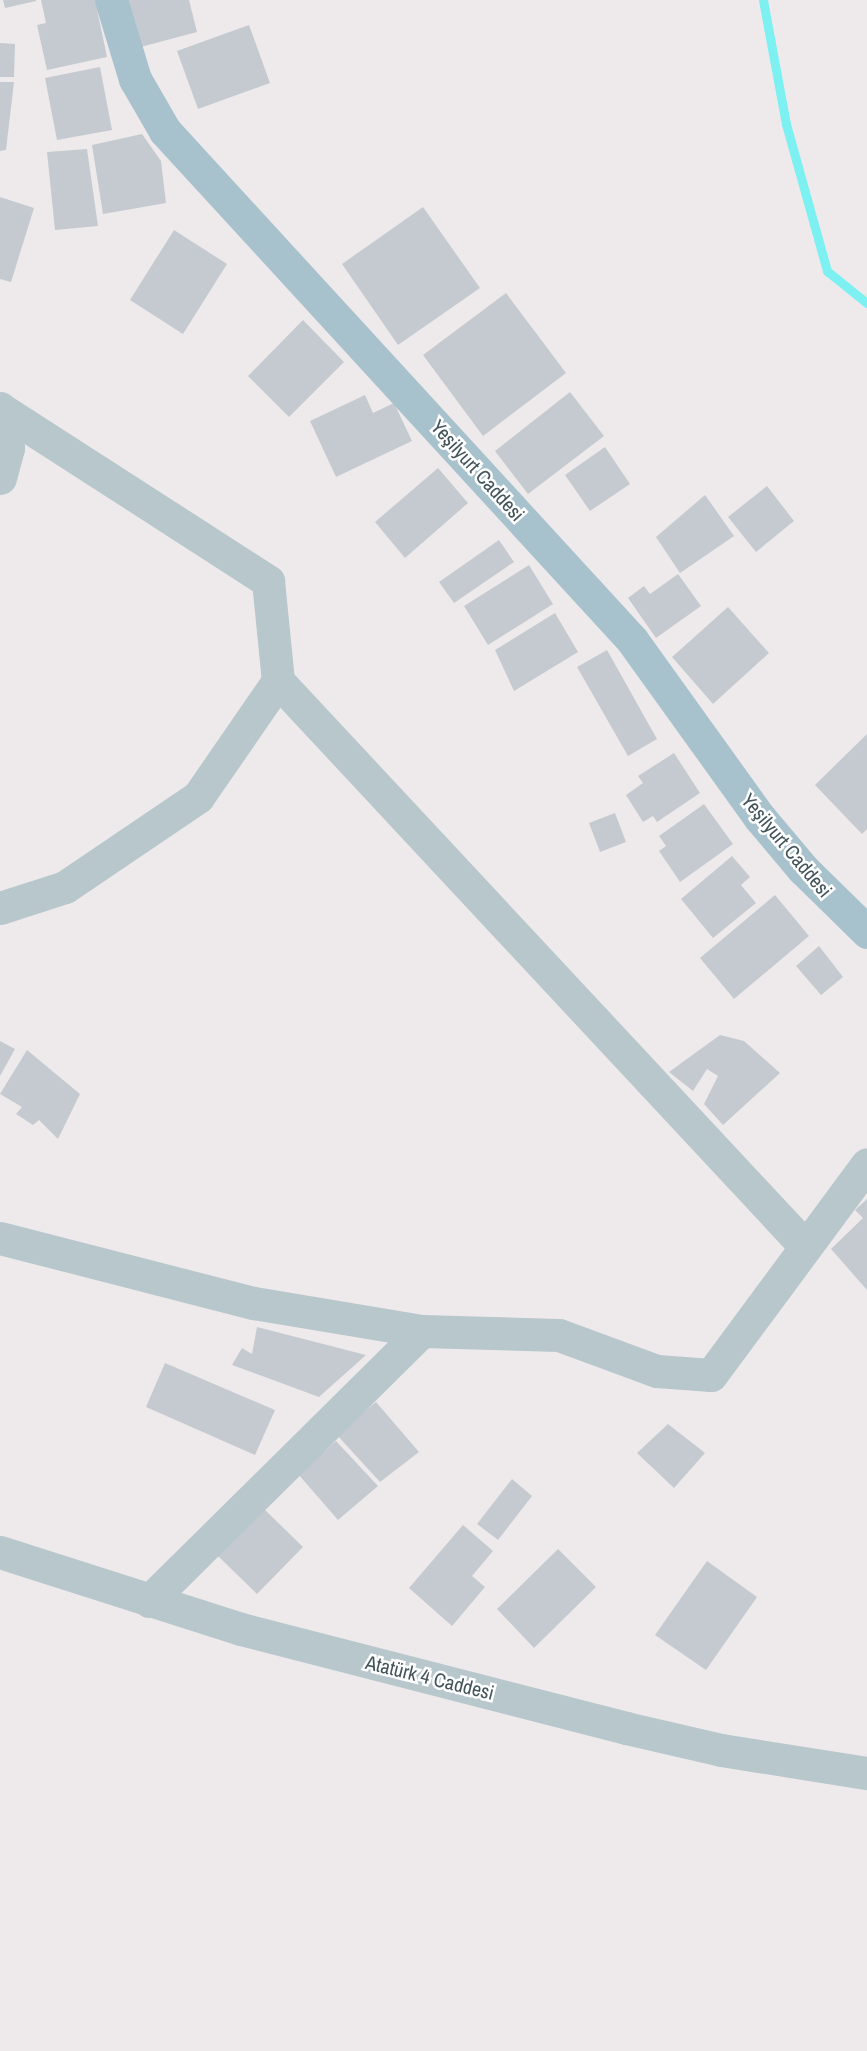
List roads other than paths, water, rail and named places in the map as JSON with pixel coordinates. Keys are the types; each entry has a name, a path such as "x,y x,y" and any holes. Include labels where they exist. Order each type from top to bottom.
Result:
{"main road":[{"name":"Yeşilyurt Caddesi","path":"111,0 135,79 165,131 632,640 760,818 803,869 867,932"}],"street":[{"path":"0,409 8,448 0,478"},
{"path":"0,409 268,581 278,681 804,1245"},
{"path":"0,908 65,887 198,797 278,681"},
{"path":"0,1238 254,1303 422,1331 559,1335 657,1371 711,1375 804,1245 867,1164"},
{"path":"149,1601 422,1331"},
{"name":"Atatürk 4 Caddesi","path":"0,1552 252,1632 721,1750 867,1773"}],"waterway":[{"path":"763,0 786,124 827,271 867,303"}]}
